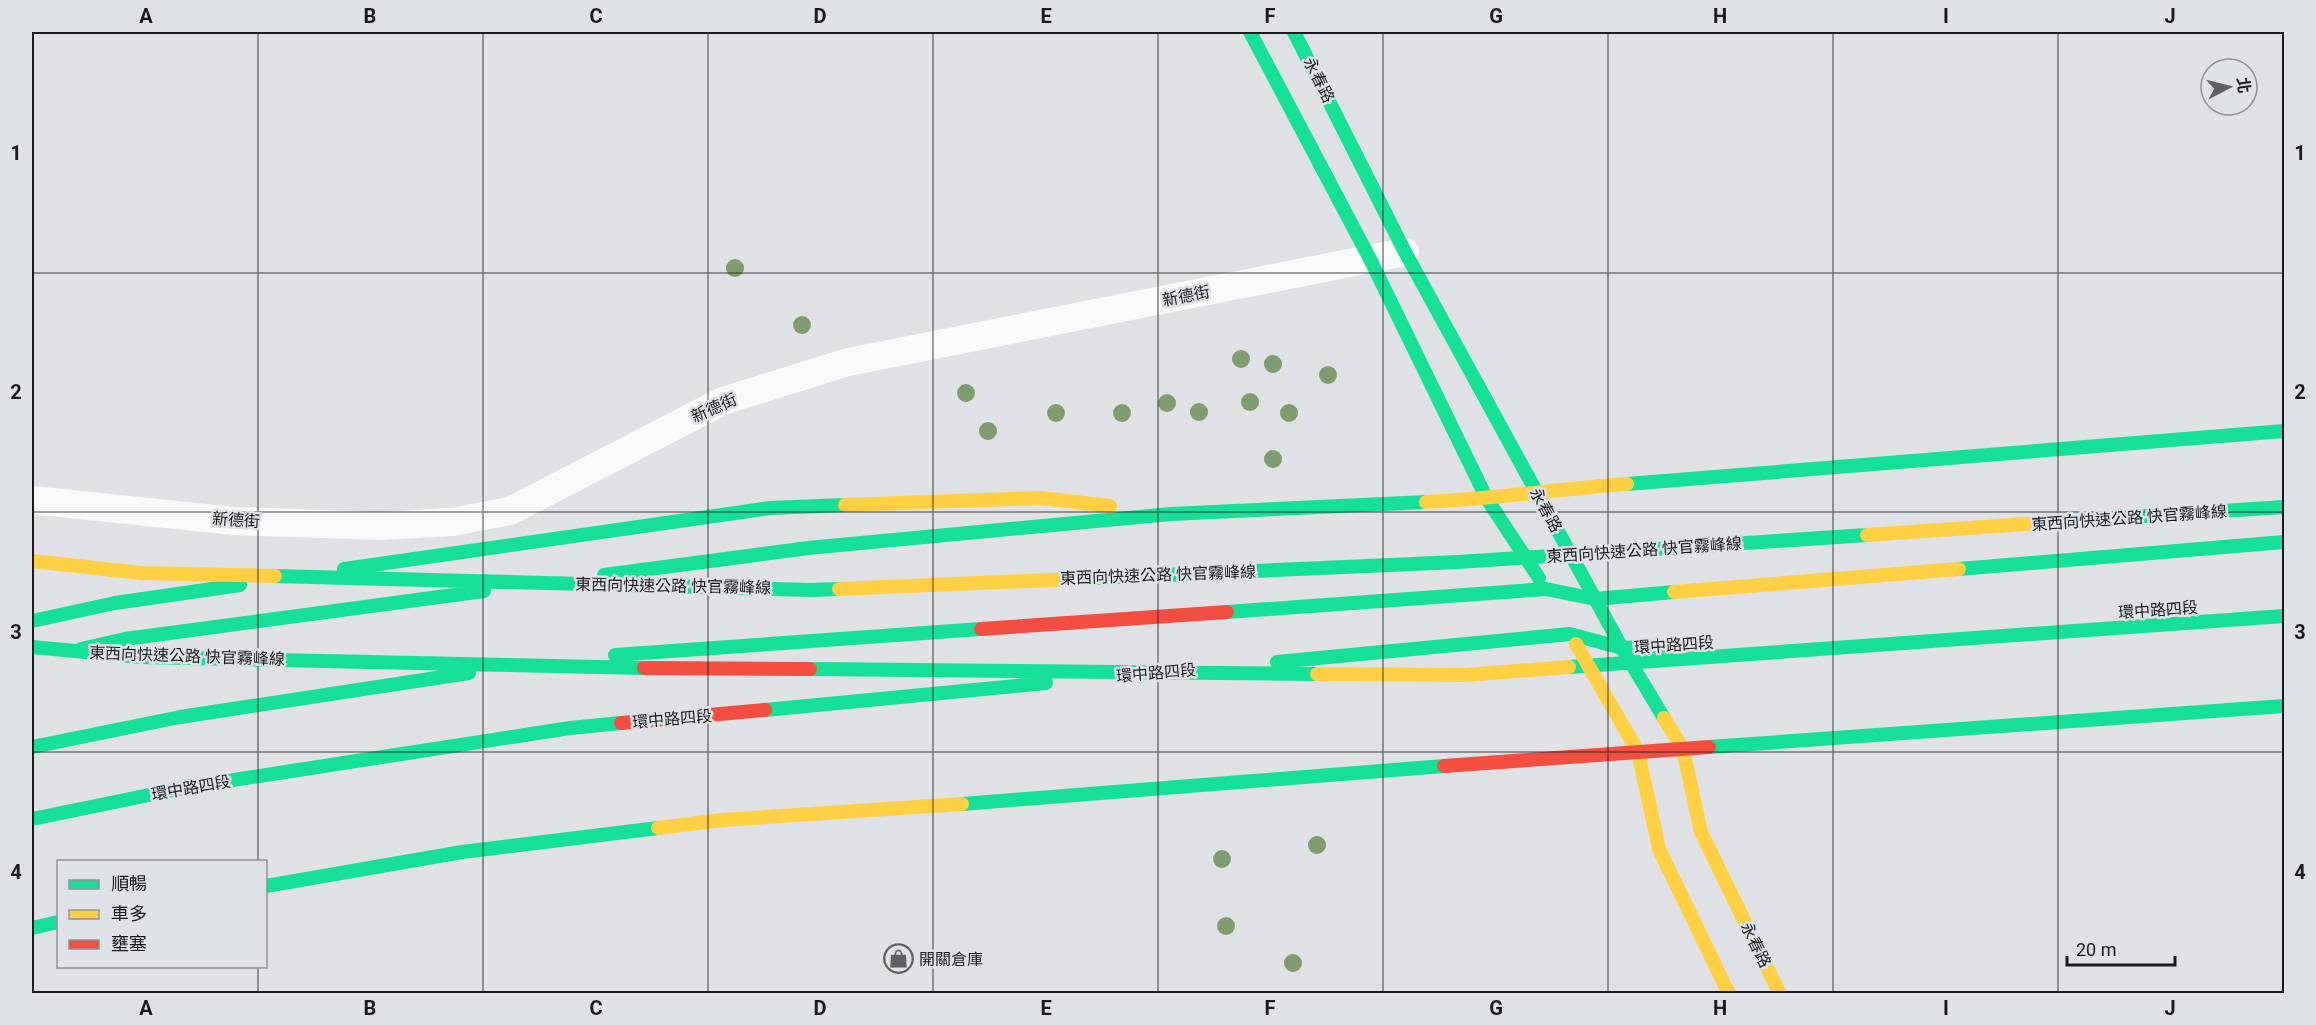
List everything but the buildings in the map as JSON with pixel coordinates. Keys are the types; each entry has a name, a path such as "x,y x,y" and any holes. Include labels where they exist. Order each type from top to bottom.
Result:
{"main road":[{"path":"1250,32 1371,260 1487,499 1546,589 1555,607"},
{"name":"永春路","path":"1294,32 1405,252 1622,648 1683,749 1701,832 1780,993"},
{"path":"32,660 125,639 797,550 1171,514 1487,499 1536,491 2284,430"},
{"path":"32,621 115,603 770,508 1040,498 1171,514"},
{"name":"東西向快速公路 快官霧峰線","path":"32,561 141,573 812,590 1458,562 2284,507"},
{"path":"32,747 180,717 561,659 1546,589 1595,599 2284,542"},
{"name":"東西向快速公路 快官霧峰線","path":"32,648 140,657 613,668 1464,675 2284,616"},
{"path":"1567,629 1638,752 1659,849 1729,993"},
{"name":"環中路四段","path":"32,819 188,788 570,729 1567,629 1622,648 1681,644"},
{"path":"267,886 462,852 722,820 880,811 1638,752 2284,706"},
{"path":"32,927 57,922"}],"street":[{"name":"新德街","path":"32,500 234,521 381,526 452,522 510,511 723,401 848,362 1405,252"}],"traffic: fast":[{"path":"1250,32 1370,259 1487,499 1539,578"},
{"path":"1294,32 1405,252 1622,648 1664,718"},
{"path":"1627,484 2284,431"},
{"path":"604,575 808,548 1171,514 1426,502"},
{"path":"344,569 770,508 845,505"},
{"path":"2113,518 2284,507"},
{"path":"1096,578 1458,562 1867,535"},
{"path":"1959,569 2284,542"},
{"path":"275,576 839,589"},
{"path":"32,621 115,603 240,585"},
{"path":"1227,612 1546,589 1595,599 1674,592"},
{"path":"81,649 125,639 484,591"},
{"path":"1569,667 2284,616"},
{"path":"615,655 981,629"},
{"path":"1277,662 1570,634 1622,648 1663,646"},
{"path":"32,647 140,657 644,668"},
{"path":"810,669 1317,674"},
{"path":"32,747 180,717 469,673"},
{"path":"765,710 1046,683"},
{"path":"1709,747 2284,706"},
{"path":"32,819 188,787 570,728 621,723"},
{"path":"962,804 1444,766"},
{"path":"267,886 462,852 658,828"},
{"path":"32,928 57,922"}],"traffic: slow":[{"path":"1426,502 1627,484"},
{"path":"845,505 1040,498 1110,506"},
{"path":"1867,535 2113,518"},
{"path":"32,561 141,573 275,576"},
{"path":"1674,592 1959,569"},
{"path":"839,589 1096,578"},
{"path":"1576,644 1638,752 1659,849 1729,994"},
{"path":"1317,674 1464,675 1569,667"},
{"path":"1664,718 1683,749 1701,832 1780,994"},
{"path":"658,828 722,820 962,804"}],"traffic: jam":[{"path":"981,629 1227,612"},
{"path":"644,668 810,669"},
{"path":"621,723 765,710"},
{"path":"1444,766 1709,747"}],"place":[{"name":"開關倉庫","path":"898,959"}]}
